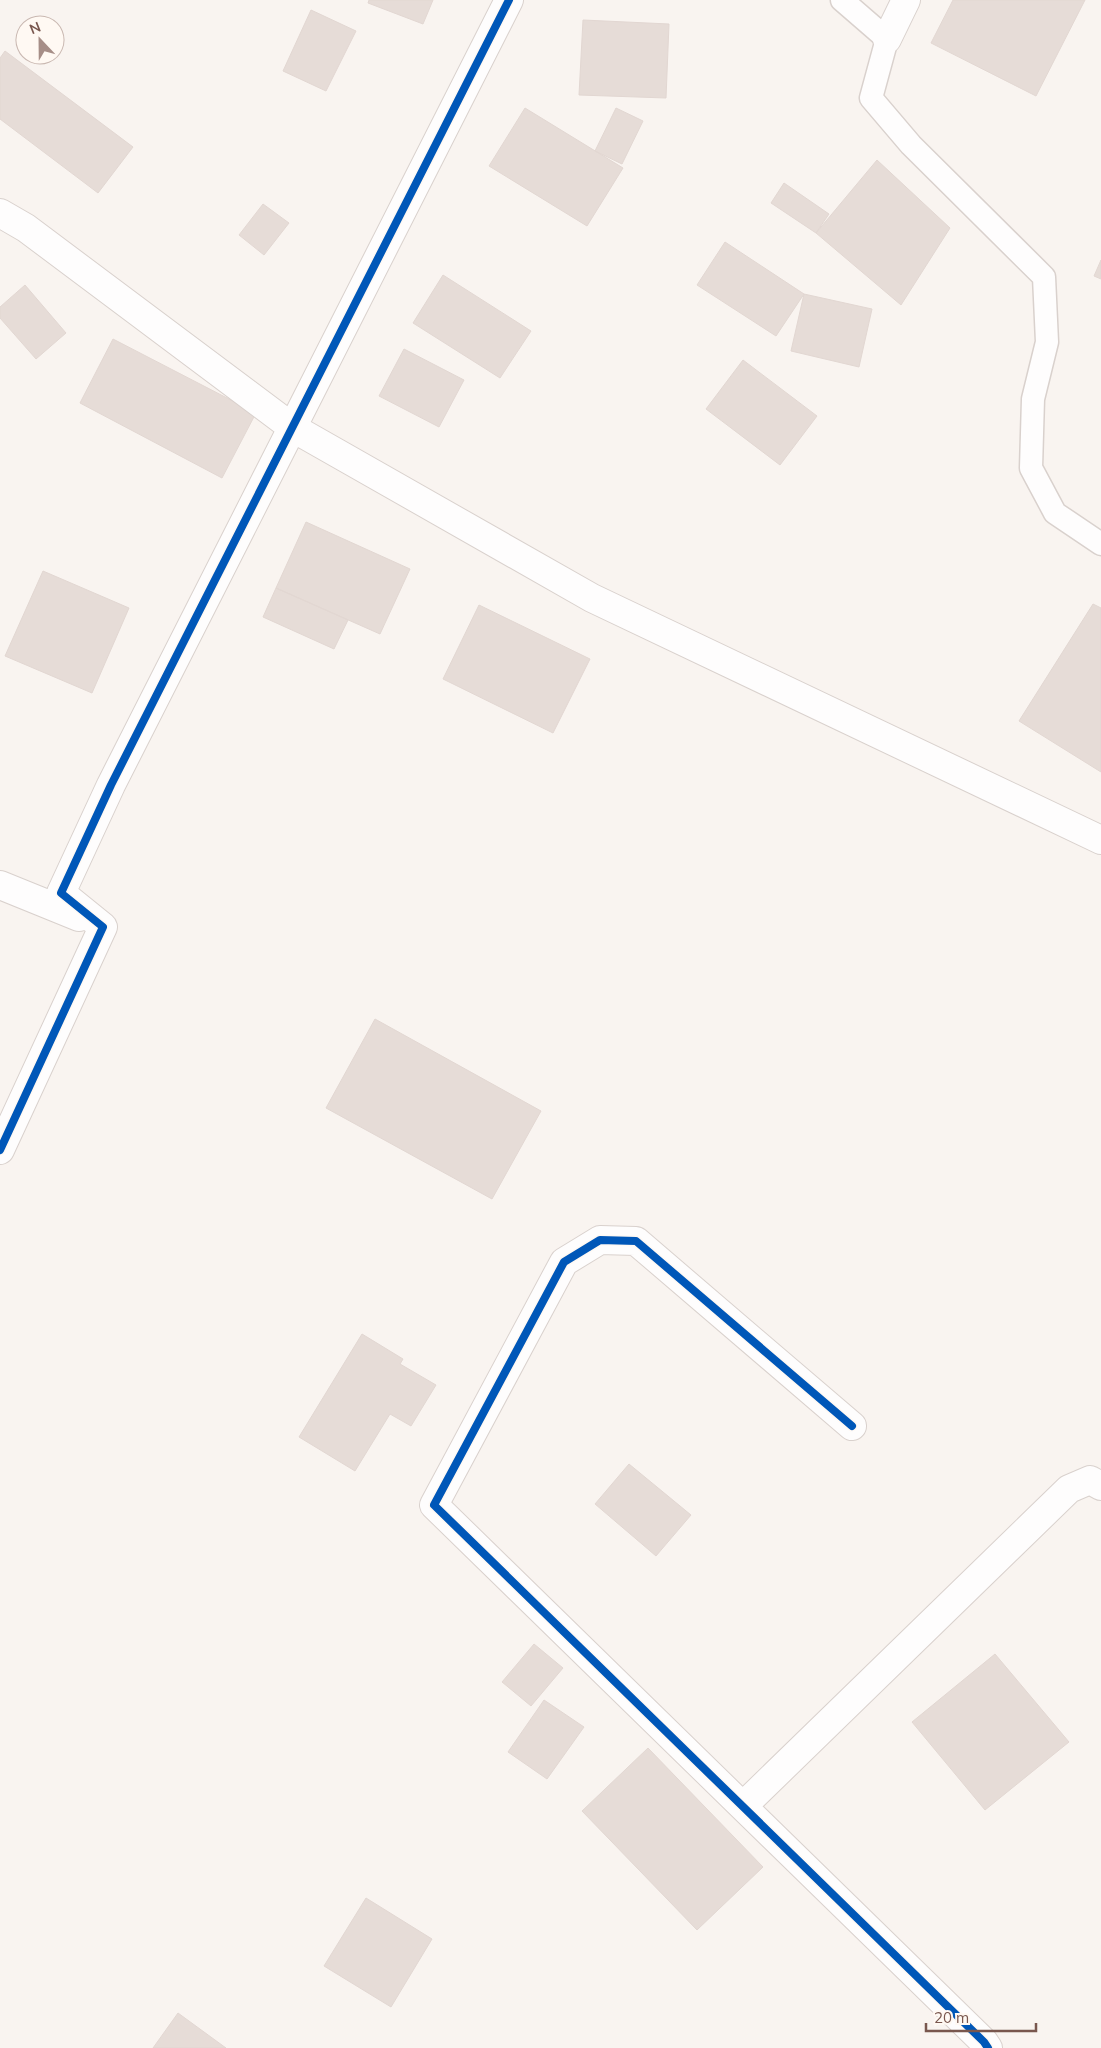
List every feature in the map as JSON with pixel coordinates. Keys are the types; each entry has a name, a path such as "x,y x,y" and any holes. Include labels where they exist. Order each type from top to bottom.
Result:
{"street":[{"path":"103,927 61,893 111,785 509,0"},
{"path":"887,39 906,0"},
{"path":"0,213 26,228 293,428 592,598 1101,840"},
{"path":"0,885 103,927"},
{"path":"0,1150 103,927"},
{"path":"852,1426 636,1242 600,1240 564,1262 434,1505 988,2048"},
{"path":"743,1806 1069,1489 1090,1480 1101,1486"}],"lane":[{"path":"842,0 887,39 871,98 911,145 1044,277 1047,342 1033,399 1031,468 1055,513 1095,542 1101,544"}],"building":[{"path":"369,0 433,0 423,24 368,3"},
{"path":"953,0 1085,0 1036,96 931,43"},
{"path":"311,10 356,31 326,91 283,71"},
{"path":"583,20 669,24 666,98 579,95"},
{"path":"5,51 15,58 15,65 24,65 133,147 98,193 0,119 0,58"},
{"path":"525,108 623,168 587,226 489,166"},
{"path":"616,108 643,121 622,164 595,151"},
{"path":"877,160 950,228 901,305 816,233"},
{"path":"784,183 829,214 816,233 771,203"},
{"path":"263,204 289,223 264,255 239,235"},
{"path":"725,242 804,294 776,336 697,285"},
{"path":"1101,260 1101,279 1094,276"},
{"path":"443,275 531,331 500,378 413,323"},
{"path":"25,285 66,333 36,359 0,318 0,307"},
{"path":"804,294 872,309 859,367 791,351"},
{"path":"113,339 256,413 222,478 80,403"},
{"path":"404,349 464,380 439,427 379,396"},
{"path":"743,360 817,416 780,465 706,409"},
{"path":"306,522 410,569 380,634 276,588"},
{"path":"43,571 129,608 92,693 5,656"},
{"path":"276,588 348,620 334,649 263,617"},
{"path":"1093,604 1101,608 1101,772 1019,721"},
{"path":"479,605 590,659 553,733 443,679"},
{"path":"375,1019 541,1111 492,1199 326,1108"},
{"path":"362,1334 403,1359 400,1364 436,1385 411,1426 390,1414 355,1471 299,1437"},
{"path":"629,1464 691,1515 656,1556 595,1504"},
{"path":"534,1644 563,1668 531,1706 502,1682"},
{"path":"995,1654 1069,1742 985,1810 912,1722"},
{"path":"544,1700 584,1727 547,1779 508,1752"},
{"path":"648,1748 763,1867 697,1930 582,1811"},
{"path":"366,1898 432,1939 391,2007 324,1966"},
{"path":"178,2013 226,2048 153,2048"}],"cycle path":[{"path":"0,1150 103,927 61,893 111,785 509,0"},
{"path":"852,1426 636,1241 600,1240 564,1262 434,1505 988,2048"}]}
